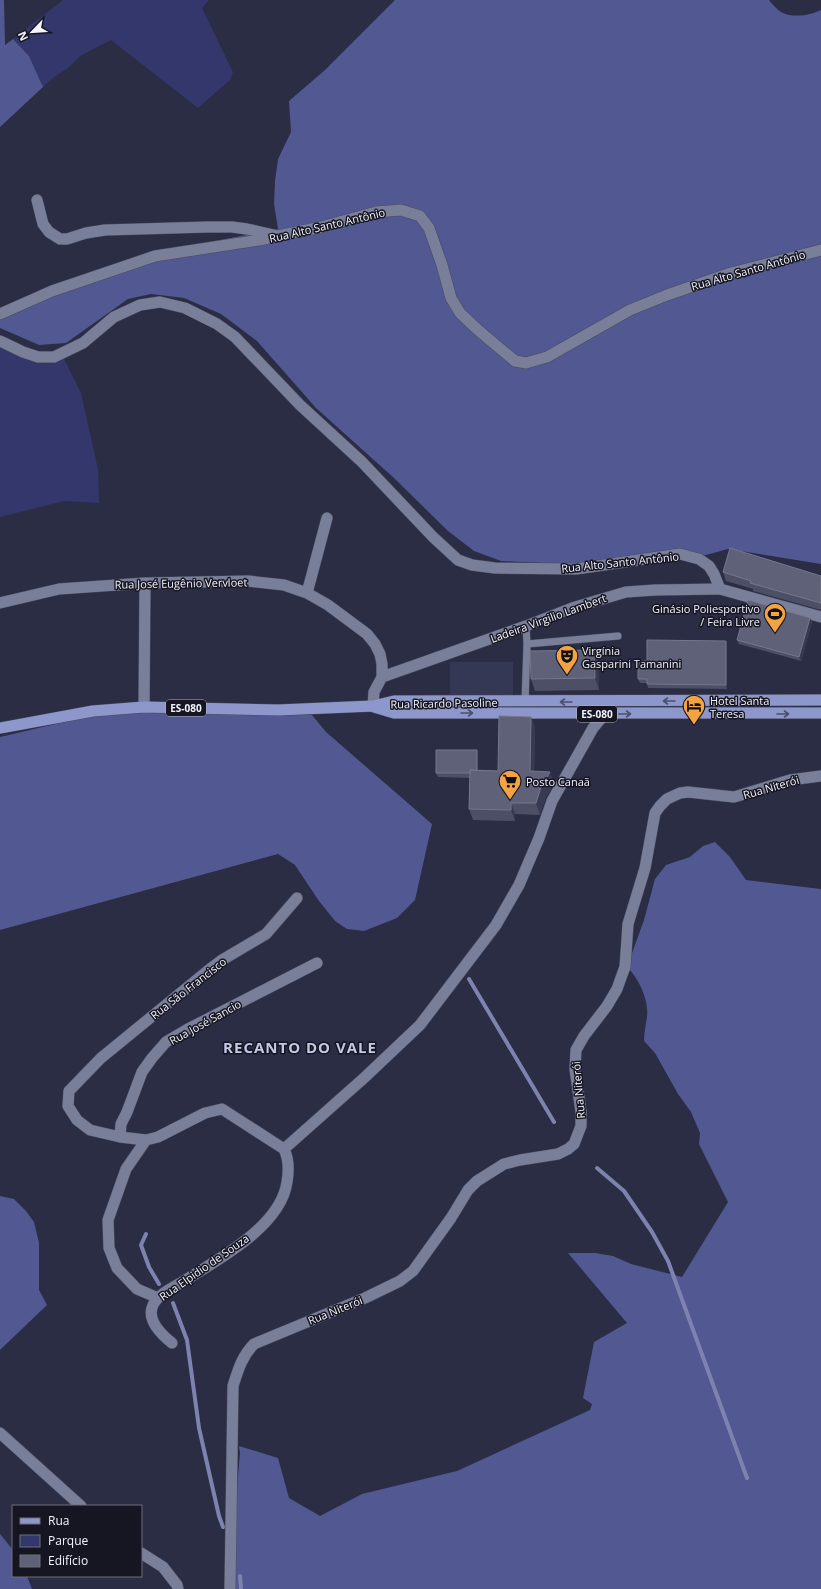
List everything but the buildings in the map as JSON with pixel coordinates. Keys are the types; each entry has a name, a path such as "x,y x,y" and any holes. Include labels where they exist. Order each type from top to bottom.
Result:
{"main road":[{"name":"Rua Ricardo Pasoline","path":"373,706 394,702 821,700"},
{"name":"ES-080","path":"0,728 93,711 144,707 278,710 373,706"},
{"name":"Rua Ricardo Pasoline","path":"373,706 394,713 821,714"}],"street":[{"path":"37,200 44,224 49,232 60,239 67,239 86,233 105,230 232,226 276,236"},
{"name":"Rua Alto Santo Antônio","path":"0,314 52,291 154,256 276,236 388,210 401,210 420,216 434,238 448,287 457,309 478,330 515,361 526,363 548,357 630,310 667,295 731,273 821,250"},
{"name":"Rua Alto Santo Antônio","path":"0,341 33,356 54,357 83,343 114,317 140,305 160,302 185,308 217,324 235,337 300,406 362,462 433,537 458,560 472,565 495,568 576,569 680,554 699,559 709,566 714,574 720,590"},
{"path":"307,593 327,518"},
{"name":"Rua José Eugênio Vervloet","path":"0,603 59,589 145,582 248,581 284,585 307,593 328,605 367,634 380,654 382,664 382,677 374,692 373,706"},
{"path":"144,707 145,582"},
{"name":"Ladeira Virgilio Lambert","path":"382,677 580,606 626,592 655,590 720,590 821,617"},
{"path":"158,1298 137,1289 116,1268 109,1248 108,1220 126,1169 146,1140 158,1137 205,1113 222,1109 284,1149 364,1078 420,1025 496,925 522,878 539,838 552,801 593,728 605,714"},
{"name":"Rua Niterói","path":"230,1589 233,1386 239,1365 246,1352 254,1344 365,1298 400,1280 413,1271 451,1218 468,1190 478,1181 504,1164 558,1154 574,1144 581,1126 581,1112 575,1069 576,1050 584,1036 607,1006 617,989 625,967 628,924 645,868 655,813 660,806 667,799 680,792 734,797 790,780 821,776"},
{"name":"Rua São Francisco","path":"146,1140 120,1137 90,1130 74,1116 68,1106 69,1091 101,1058 210,969 222,960 266,934 298,898"},
{"name":"Rua José Sancio","path":"120,1137 121,1124 142,1072 166,1042 188,1029 317,963"},
{"name":"Rua Elpidio de Souza","path":"172,1343 160,1333 152,1317 152,1308 158,1298 224,1256 262,1226 279,1204 286,1191 288,1161 284,1149"},
{"path":"0,1433 80,1505"},
{"path":"142,1554 163,1567 178,1589"}],"lane":[{"path":"525,702 527,644 526,626"},
{"path":"527,644 618,636"}],"shaded area":[{"path":"0,0 4,0 5,45 13,39 29,56 43,87 0,127"},
{"path":"395,0 769,0 779,11 787,15 802,15 821,10 821,564 728,549 695,558 580,565 501,561 474,551 448,531 394,478 316,408 257,341 221,314 184,298 151,294 128,299 66,343 39,345 0,328 0,317 46,289 140,255 278,229 274,204 275,181 278,159 291,132 289,101 325,70"},
{"path":"450,662 513,662 513,695 450,695"},
{"path":"120,712 312,715 326,732 432,824 415,900 397,918 364,931 347,929 335,921 319,901 295,865 278,854 0,930 0,737 81,718"},
{"path":"715,842 730,857 746,880 821,889 821,1589 234,1589 235,1510 240,1453 239,1446 278,1458 289,1498 320,1516 362,1494 457,1471 590,1410 592,1404 583,1398 594,1342 627,1323 568,1253 595,1253 613,1256 631,1264 682,1277 728,1202 699,1144 700,1133 691,1112 678,1094 655,1053 644,1041 647,1016 646,1003 639,983 627,967 644,920 655,879 666,865 690,857 703,846"},
{"path":"0,1196 14,1199 34,1222 39,1243 39,1290 47,1305 0,1350"},
{"path":"0,1534 12,1549 12,1577 27,1577 32,1589 0,1589"}],"green space":[{"path":"63,0 209,0 202,8 233,72 230,80 198,108 111,40 80,56 68,68 43,87 29,56 13,39"},
{"path":"0,345 38,362 64,359 81,393 98,469 99,503 64,501 0,517"}],"waterway":[{"path":"469,979 554,1122"},
{"path":"597,1168 624,1191 652,1232 668,1261 747,1478"},
{"path":"146,1234 141,1245 149,1267 159,1284"},
{"path":"173,1303 187,1340 199,1428 219,1516 223,1527"},
{"path":"240,1576 241,1589"}],"place":[{"name":"Ginásio Poliesportivo / Feira Livre","path":"775,634"},
{"name":"Virgínia Gasparini Tamanini","path":"567,676"},
{"name":"Hotel Santa Teresa","path":"694,726"},
{"name":"Posto Canaã","path":"510,800"}],"district":[{"name":"RECANTO DO VALE","path":"300,1047"}]}
